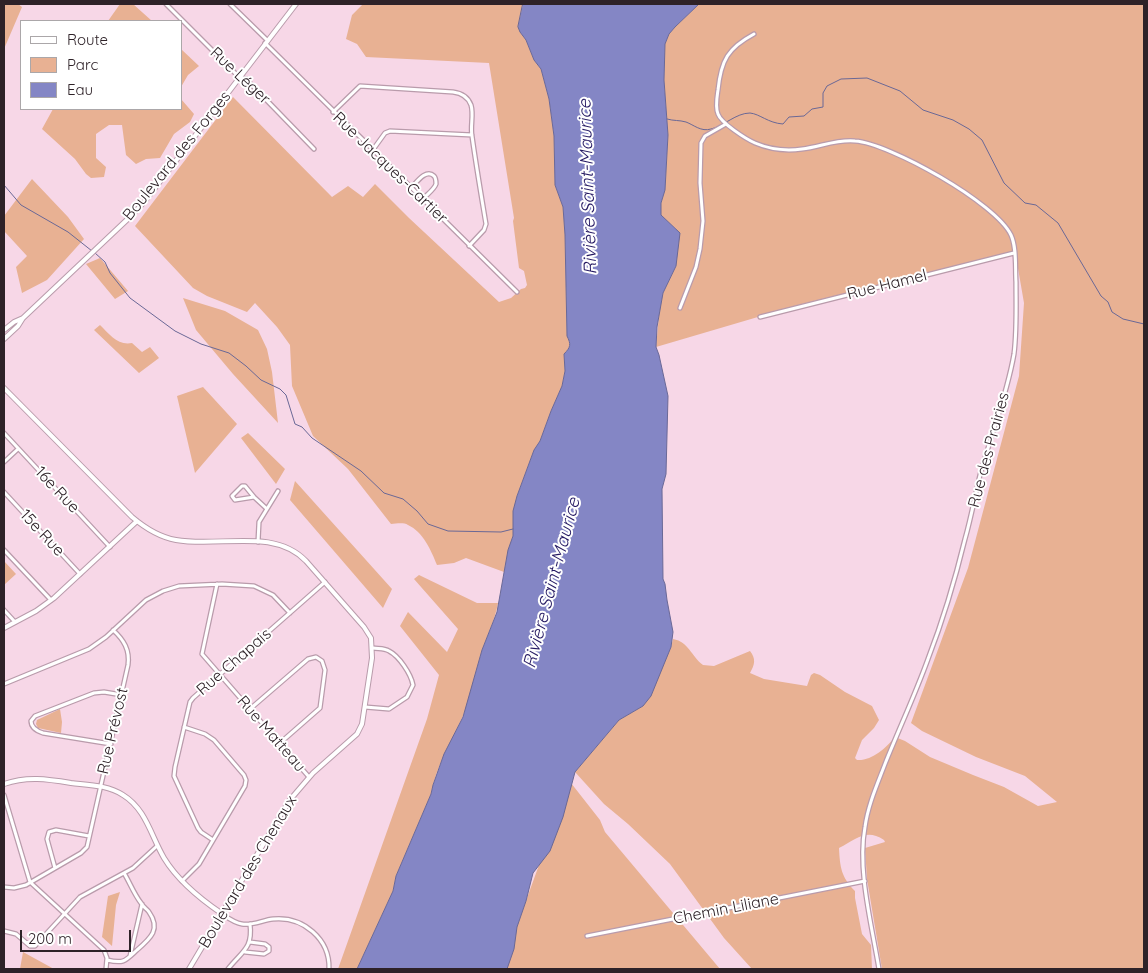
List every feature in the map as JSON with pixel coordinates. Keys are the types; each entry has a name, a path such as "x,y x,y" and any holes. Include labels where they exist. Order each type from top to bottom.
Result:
{"street":[{"name":"Rue Léger","path":"166,4 239,77 246,79 314,150"},
{"name":"Rue Jacques-Cartier","path":"230,4 333,112 517,292"},
{"name":"Boulevard des Forges","path":"4,339 18,326 23,318 138,209 296,4"},
{"path":"680,308 696,267 700,249 703,221 700,183 701,143 705,136 726,124 718,116 717,102 720,71 738,43 754,34"},
{"path":"333,112 360,86 456,92 464,96 470,104 472,135 486,225 484,231 469,246"},
{"name":"Rue des Prairies","path":"726,124 753,142 767,147 801,150 851,140 873,144 895,152 928,170 978,202 1009,231 1012,237 1016,333 1008,378 980,476 965,542 939,627 870,806 863,839 865,882 879,969"},
{"path":"372,151 386,133 390,131 472,135"},
{"path":"411,188 423,176 428,174 433,176 436,180 435,185 422,200"},
{"name":"Rue Hamel","path":"760,317 1014,252"},
{"name":"Boulevard des Forges","path":"4,330 23,318"},
{"name":"Boulevard des Chenaux","path":"4,388 137,521 158,535 178,540 276,543 292,549 325,582 371,638 372,648 365,707 362,724 358,732 309,777 281,814 189,969"},
{"name":"16e Rue","path":"4,434 110,547"},
{"path":"4,462 18,449"},
{"path":"254,497 235,500 232,496 244,486 247,487 254,497 267,509"},
{"path":"258,542 258,525 278,491"},
{"name":"15e Rue","path":"4,492 80,574"},
{"path":"4,628 51,600 137,521"},
{"path":"4,550 51,600"},
{"name":"Rue Chapais","path":"213,840 198,829 175,780 175,767 191,700 325,582"},
{"name":"Rue Matteau","path":"217,584 202,653 219,675 309,777"},
{"path":"4,684 89,648 101,641 143,603 164,590 183,585 244,585 259,588 273,595 290,613"},
{"path":"4,610 15,622"},
{"name":"Rue Prévost","path":"4,887 18,887 30,882 84,850 101,787 128,664 128,654 124,642 114,630"},
{"path":"365,707 389,709 406,698 413,685 408,671 392,653 388,650 372,648"},
{"path":"250,709 306,660 314,657 322,661 326,670 320,708 280,744"},
{"path":"110,744 43,733 36,730 31,721 35,716 94,693 104,692 122,696"},
{"path":"182,881 196,867 213,840 245,786 246,778 212,738 202,732 184,728"},
{"path":"4,784 19,779 34,778 101,787 119,792 134,804 145,820 168,864 200,898 239,923 250,924 269,919 280,919 292,920 306,926 318,937 324,946 329,957 330,969"},
{"path":"4,795 30,882 104,950 107,960 106,969"},
{"path":"55,868 47,839 49,832 56,830 89,836"},
{"path":"4,932 16,934 33,947 37,945 80,897 141,862 157,846"},
{"path":"107,960 121,962 130,957 154,933 155,928 149,912 142,904 124,873"},
{"name":"Chemin Liliane","path":"588,936 865,882"},
{"path":"130,957 142,904"},
{"path":"228,969 244,952 250,942 250,924"},
{"path":"244,952 264,954 269,950 266,944 250,942"}],"green space":[{"path":"4,4 18,4 22,7 4,49"},
{"path":"120,4 133,4 151,20 109,20"},
{"path":"363,4 523,4 519,27 520,32 526,40 534,60 541,69 549,99 554,136 555,185 563,207 567,335 570,345 564,354 565,371 562,386 540,441 534,450 517,496 513,536 504,572 466,558 454,563 437,565 429,548 418,532 406,524 391,524 348,469 313,436 292,386 290,345 277,327 255,303 247,312 207,296 193,288 135,226 233,97 332,197 348,186 363,197 375,184 499,302 511,298 521,289 525,288 527,285 524,271 519,268 514,218 489,63 366,57 357,44 346,39 352,15"},
{"path":"699,4 1144,4 1144,969 882,969 867,879 865,848 885,842 878,837 867,835 856,838 839,848 842,871 855,891 862,934 871,945 872,969 752,969 724,938 670,864 604,804 575,772 619,720 643,706 673,639 683,643 703,665 714,666 750,651 754,662 750,673 764,679 807,686 811,675 814,673 872,706 879,720 862,740 855,758 857,760 873,756 895,737 930,757 1004,787 1038,806 1057,802 1025,776 976,757 922,731 911,723 968,568 1019,376 1024,303 1015,251 802,304 656,347 660,305 663,293 676,266 676,229 661,216 661,203 665,189 668,135 664,80 665,44 669,34"},
{"path":"182,50 199,66 188,75 182,85"},
{"path":"182,100 194,114 190,122 174,134 160,158 146,159 136,164 126,155 122,125 109,125 96,134 96,158 106,167 104,177 91,178 75,159 42,129 52,110 182,110"},
{"path":"32,179 68,217 84,239 47,280 22,293 16,267 27,256 4,231 4,216"},
{"path":"100,258 128,291 115,299 86,264"},
{"path":"183,298 225,311 258,330 267,349 272,372 278,423 196,330"},
{"path":"100,325 118,341 132,343 142,352 150,347 159,358 139,373 94,330"},
{"path":"203,387 237,424 195,473 177,396"},
{"path":"248,433 285,469 276,484 241,438"},
{"path":"295,481 392,589 383,608 290,500"},
{"path":"4,561 16,574 4,585"},
{"path":"419,575 477,603 498,603 482,651 471,694 440,764 431,794 396,876 393,891 357,969 338,969 427,719 439,675 400,626 408,612 447,652 458,629 414,579"},
{"path":"60,709 61,733 38,728 37,720"},
{"path":"571,783 600,820 605,832 720,969 496,969 511,942"},
{"path":"120,892 116,905 112,946 102,937 108,896"},
{"path":"23,952 54,969 20,969"}],"water":[{"name":"Rivière Saint-Maurice","path":"523,4 699,4 669,34 665,44 664,80 668,135 665,190 661,203 661,215 680,233 676,266 663,293 657,327 656,347 668,396 666,474 662,489 663,579 673,632 671,647 651,696 643,706 619,720 575,772 563,817 550,851 533,873 517,927 514,949 507,969 357,969 393,891 396,876 431,794 444,754 463,717 482,650 497,612 508,550 513,536 513,511 517,496 534,450 540,441 562,386 565,371 564,354 570,345 567,336 563,207 555,185 554,136 549,99 541,69 534,60 526,40 518,27"}],"waterway":[{"path":"667,119 686,122 707,130 740,115 750,113 783,124 789,117 804,116 812,109 823,107 823,93 827,86 841,79 867,78 900,91 923,110 953,120 969,129 982,140 1004,183 1025,203 1036,205 1058,223 1101,296 1108,302 1112,312 1123,319 1144,324"},
{"path":"4,185 21,205 68,232 92,251"},
{"path":"95,253 105,262 110,273 130,298 175,331 201,344 229,353 261,380 280,389 286,395 295,424 302,427 312,438 361,471 384,493 403,499 428,524 448,531 501,532 513,529"}]}
